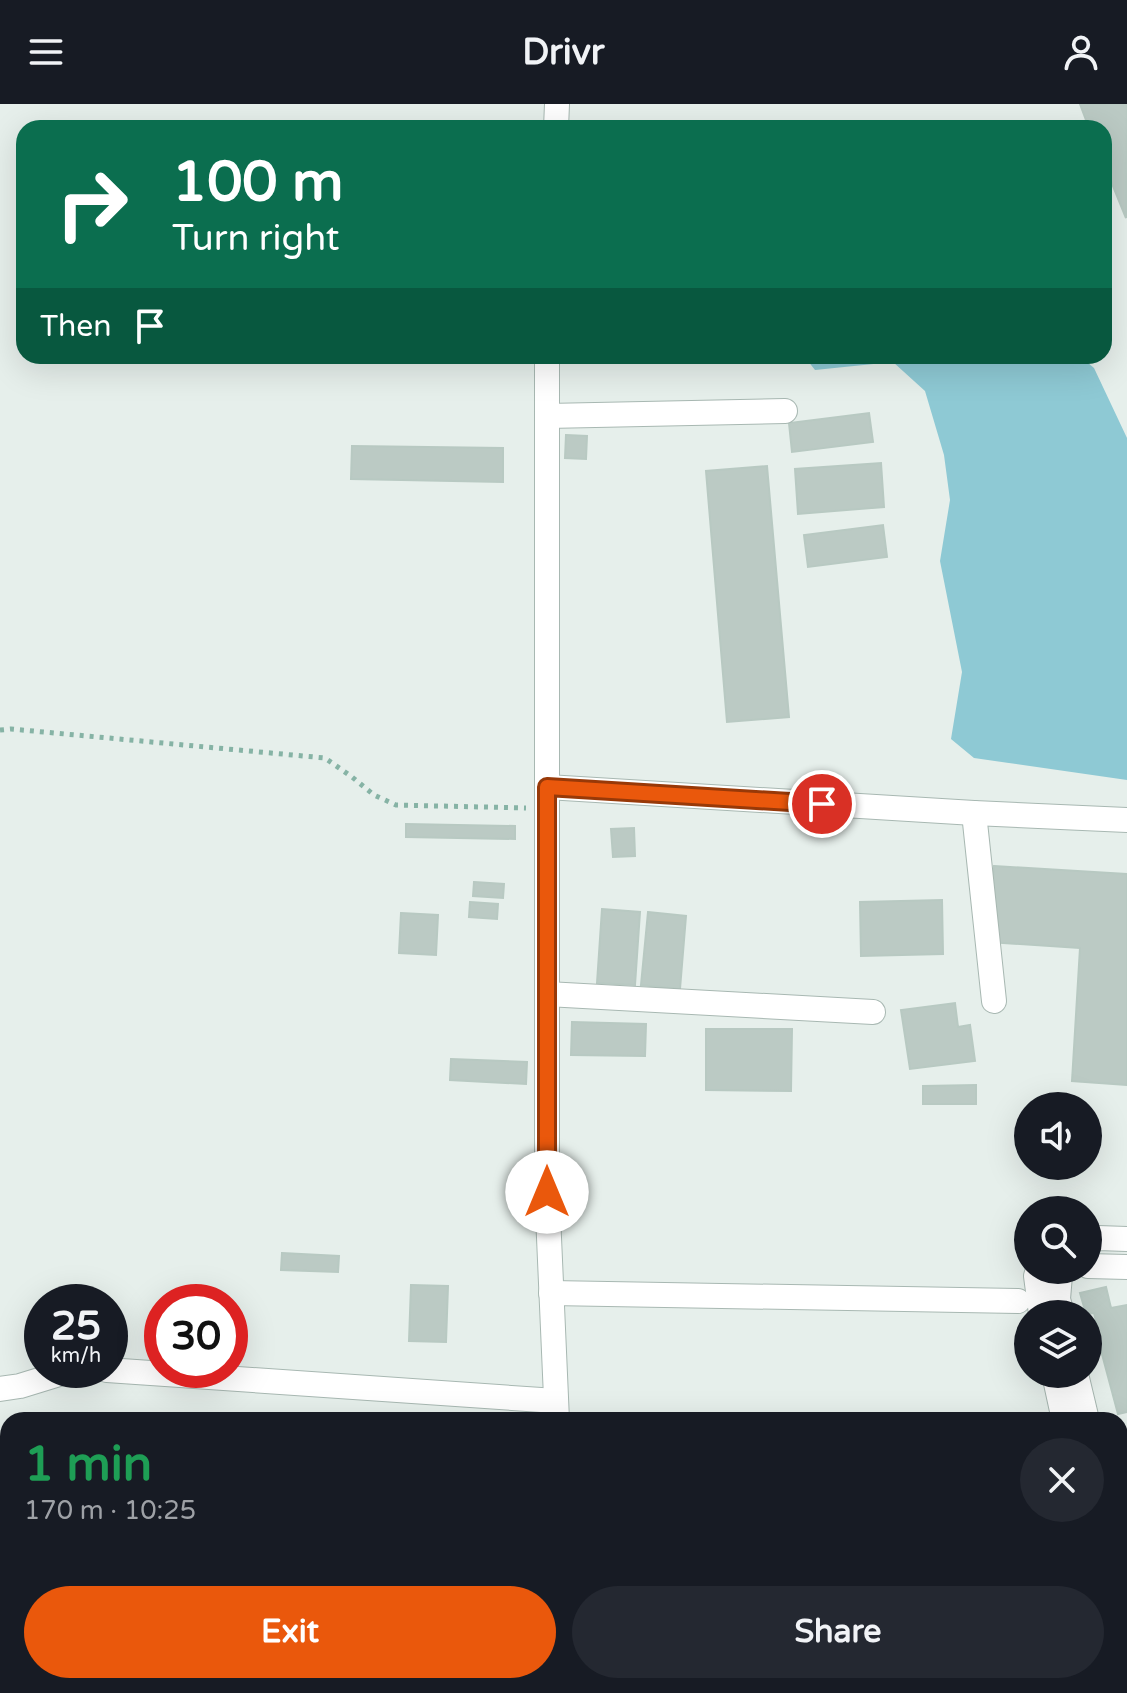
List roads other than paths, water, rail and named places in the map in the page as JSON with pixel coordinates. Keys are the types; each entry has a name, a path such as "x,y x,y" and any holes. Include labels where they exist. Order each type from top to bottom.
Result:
{"street":[{"path":"128,1372 556,1411 547,1192 547,364"},
{"path":"547,416 785,411"},
{"path":"547,798 1127,820"},
{"path":"974,813 994,1001"},
{"path":"547,994 873,1012"},
{"path":"1102,1238 1127,1239"},
{"path":"1102,1266 1127,1267"},
{"path":"551,1293 1014,1301"},
{"path":"0,1389 24,1385"},
{"path":"1057,1388 1062,1412"},
{"path":"1079,1388 1085,1412"}],"water":[{"path":"810,364 874,364 815,370"},
{"path":"895,364 1089,364 1094,368 1127,438 1127,780 974,758 951,739 962,672 940,561 950,500 944,455 925,391"}]}
